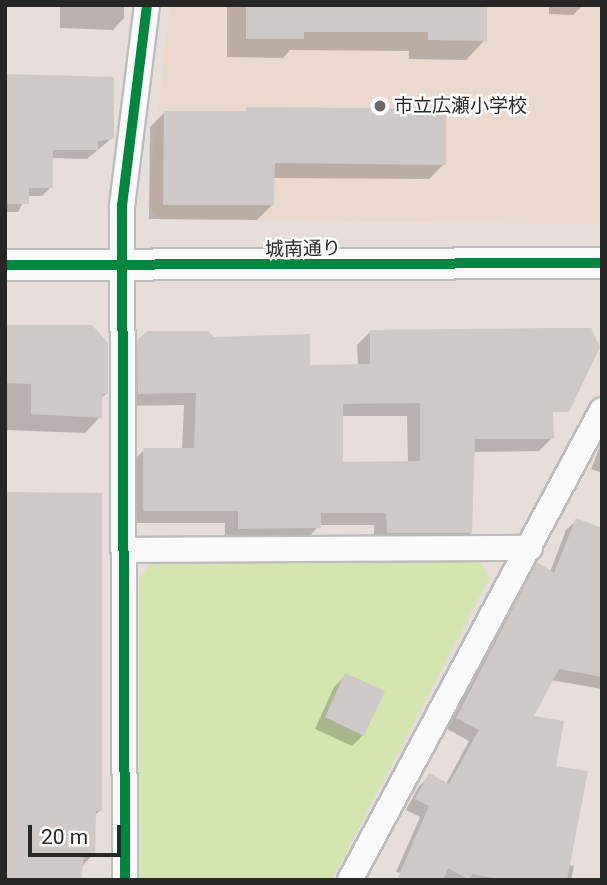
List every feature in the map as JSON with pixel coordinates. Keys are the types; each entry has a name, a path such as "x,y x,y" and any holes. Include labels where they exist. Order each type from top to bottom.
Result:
{"street":[{"path":"125,880 122,206 147,5"},
{"name":"城南通り","path":"5,265 121,267 602,263"},
{"path":"350,880 602,410"},
{"path":"124,550 530,548"}],"shaded area":[{"name":"市立広瀬小学校","path":"170,5 602,5 601,224 162,220 147,207"}],"green space":[{"path":"478,558 490,577 332,880 139,880 139,578 156,560"}],"building":[{"path":"246,5 487,5 487,41 428,40 428,32 304,32 304,39 246,39"},
{"path":"5,74 114,77 114,139 98,141 98,150 53,150 53,188 29,188 29,204 5,204"},
{"path":"246,107 446,109 446,165 275,163 274,205 163,205 164,111 246,111"},
{"path":"5,325 92,325 108,343 108,394 102,394 102,418 31,414 31,384 5,383"},
{"path":"591,328 600,347 569,412 553,412 554,439 475,439 472,533 387,533 386,513 321,513 321,528 238,529 238,511 143,511 143,448 194,448 196,393 138,394 137,340 148,331 208,331 214,337 310,334 310,365 370,364 370,330","holes":["420,403 420,461 343,462 343,404"]},
{"path":"6,492 102,493 102,811 96,811 95,855 84,855 81,880 5,880"},
{"path":"576,518 602,528 602,677 559,669 534,716 564,721 556,766 588,771 567,880 502,880 473,874 469,880 448,868 443,880 397,880 429,806 415,799 429,773 449,784 479,730 456,718 537,562 554,573"},
{"path":"345,673 385,691 364,736 325,717"}],"cycle path":[{"path":"125,880 122,206 147,5"},
{"path":"5,265 602,263"}],"place":[{"name":"市立広瀬小学校","path":"380,106"}]}
